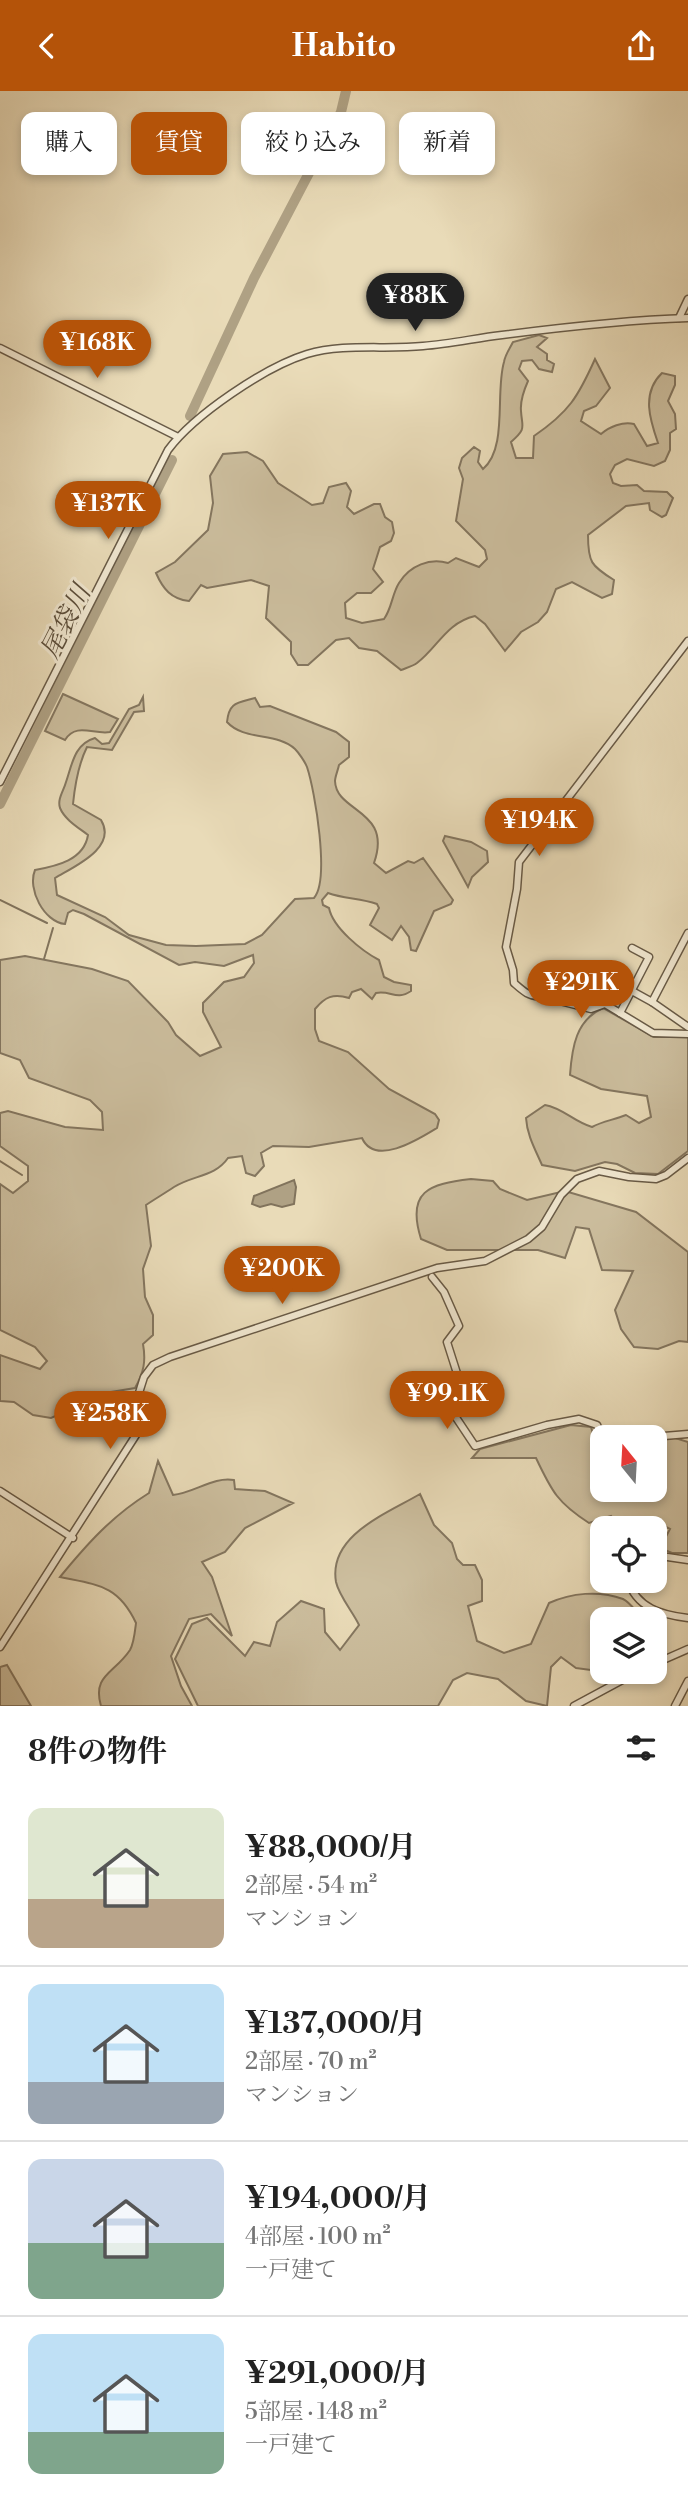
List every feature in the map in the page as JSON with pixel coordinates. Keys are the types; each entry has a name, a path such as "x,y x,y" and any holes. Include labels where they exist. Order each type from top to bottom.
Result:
{"street":[{"path":"680,318 688,299"},
{"path":"0,782 168,450 178,437 205,413 254,381 306,354 331,350 427,346 544,330 688,318"},
{"path":"0,348 178,437"},
{"path":"688,641 519,862 517,889 506,947 514,983 533,996 591,1009 605,1004 653,1033 688,1034"},
{"path":"652,1002 688,933"},
{"path":"620,1013 649,957 632,948"},
{"path":"632,991 688,1027"},
{"path":"0,1647 136,1435 132,1415 144,1377 153,1365 437,1268 485,1261 528,1239 542,1227 561,1195 577,1179 600,1171 656,1179 666,1175 688,1158"},
{"path":"432,1277 444,1292 459,1326 447,1342 462,1397 453,1413 475,1445 579,1419 597,1425"},
{"path":"667,1436 688,1434"},
{"path":"0,1491 72,1538"},
{"path":"667,1557 688,1560"},
{"path":"633,1593 643,1604 667,1615 688,1618"},
{"path":"667,1658 688,1649"},
{"path":"675,1706 688,1681"},
{"path":"574,1706 615,1684"}],"shaded area":[{"path":"539,335 547,338 537,347 547,354 547,360 554,364 552,372 539,369 532,360 522,361 519,369 528,381 521,403 522,428 511,442 516,458 533,458 534,436 571,403 595,359 610,388 596,406 584,411 581,421 601,434 616,425 634,424 647,446 658,443 650,416 651,389 662,373 675,376 675,385 668,401 675,414 676,429 670,433 670,450 665,461 654,466 627,459 615,465 610,474 613,483 621,486 637,485 644,491 667,492 673,498 666,515 662,517 650,510 649,503 626,506 588,535 592,562 614,580 612,594 602,598 572,582 556,589 547,612 538,622 521,632 505,651 485,624 475,616 465,619 449,630 417,663 401,670 377,651 359,648 349,638 336,640 308,665 298,665 291,654 291,642 266,618 269,586 251,580 207,588 201,585 189,601 172,595 162,584 156,573 175,562 208,530 213,503 210,476 223,454 247,452 263,461 278,483 312,505 323,503 329,487 346,483 351,491 347,507 354,514 374,504 380,504 385,517 392,522 394,533 391,541 380,547 373,569 383,582 371,593 357,593 345,603 346,618 362,623 384,619 399,583 421,564 434,561 448,563 456,558 479,567 487,559 485,550 456,521 463,479 459,468 462,458 474,447 480,451 478,462 483,469 491,460 498,434 505,357 513,342"},
{"path":"63,694 118,719 110,732 80,730 65,740 45,731"},
{"path":"143,697 144,711 134,712 112,750 87,747 77,775 73,804 101,820 105,830 104,839 91,855 55,878 57,895 105,917 129,935 166,945 245,944 262,935 295,899 314,898 319,888 321,855 317,814 307,767 297,751 279,740 234,728 227,722 230,711 235,704 255,698 260,707 270,706 336,732 349,742 349,757 339,765 335,781 344,800 370,822 376,832 378,845 374,863 386,873 408,861 414,863 423,858 453,900 451,904 434,911 416,951 411,950 409,937 401,926 392,940 370,925 379,908 377,904 328,893 322,900 323,905 329,908 342,931 379,960 384,977 411,985 411,991 401,995 376,993 372,999 361,989 352,992 349,998 330,997 315,1009 315,1029 319,1041 348,1052 389,1089 435,1114 439,1120 437,1128 429,1133 409,1144 387,1150 368,1146 362,1138 309,1147 273,1146 261,1153 264,1166 255,1176 246,1173 242,1156 228,1158 217,1169 181,1183 146,1205 151,1246 143,1269 145,1297 153,1315 153,1335 143,1344 144,1366 138,1382 135,1388 111,1392 51,1418 33,1415 14,1402 0,1401 0,1355 40,1369 47,1361 35,1347 0,1330 0,1184 13,1193 28,1181 28,1166 0,1146 0,1113 8,1111 65,1127 103,1130 102,1112 90,1100 29,1078 20,1060 0,1053 0,960 25,956 92,969 128,981 168,1022 176,1035 200,1056 221,1047 203,1012 203,1003 224,982 244,977 254,963 253,955 224,966 195,962 179,965 73,910 68,913 65,924 57,922 44,911 35,895 35,870 60,864 75,856 85,844 88,835 69,820 59,805 78,750 95,738 102,744 109,743 129,709 139,705"},
{"path":"445,836 471,842 487,851 488,862 472,877 468,887 443,841"},
{"path":"603,1008 654,1037 688,1037 688,1151 658,1174 635,1173 617,1164 605,1162 575,1171 542,1165 530,1136 526,1118 545,1105 592,1127 626,1115 639,1123 651,1117 647,1096 601,1089 570,1075 574,1045 581,1027"},
{"path":"471,1179 493,1181 500,1189 527,1200 565,1191 636,1212 688,1252 688,1342 679,1341 658,1349 634,1347 621,1329 615,1310 633,1271 602,1270 589,1229 576,1227 565,1258 538,1250 447,1250 421,1239 417,1223 419,1200 433,1188"},
{"path":"294,1180 294,1204 260,1207 252,1204 254,1196"},
{"path":"571,1425 590,1427 590,1502 667,1502 667,1436 688,1442 688,1553 667,1551 667,1535 670,1529 667,1527 667,1516 590,1516 589,1523 557,1496 536,1458 472,1458 480,1449"},
{"path":"158,1461 173,1495 226,1479 234,1480 235,1489 265,1491 293,1503 245,1528 225,1552 202,1562 212,1577 232,1636 211,1614 189,1619 171,1656 181,1686 192,1706 101,1706 99,1688 106,1675 130,1650 136,1623 122,1601 106,1589 60,1577 101,1531 149,1493"},
{"path":"420,1494 434,1525 452,1543 457,1559 463,1565 475,1565 482,1580 482,1601 468,1606 477,1641 504,1653 531,1644 549,1603 576,1595 604,1594 623,1599 633,1607 590,1607 590,1670 576,1668 561,1657 551,1667 547,1706 526,1701 498,1679 467,1673 453,1680 438,1706 198,1706 175,1659 192,1624 207,1618 245,1656 254,1642 270,1646 277,1622 301,1601 324,1609 325,1632 340,1650 359,1625 340,1593 336,1582 336,1566 341,1551 351,1539 377,1518"},
{"path":"7,1665 31,1706 0,1706 0,1667"}],"waterway":[{"name":"尾袋川","path":"190,416 254,278 341,112 346,91"},
{"name":"尾袋川","path":"0,804 172,460"},
{"path":"0,900 47,923"},
{"path":"44,959 53,928"},
{"path":"0,1161 22,1175"}]}
